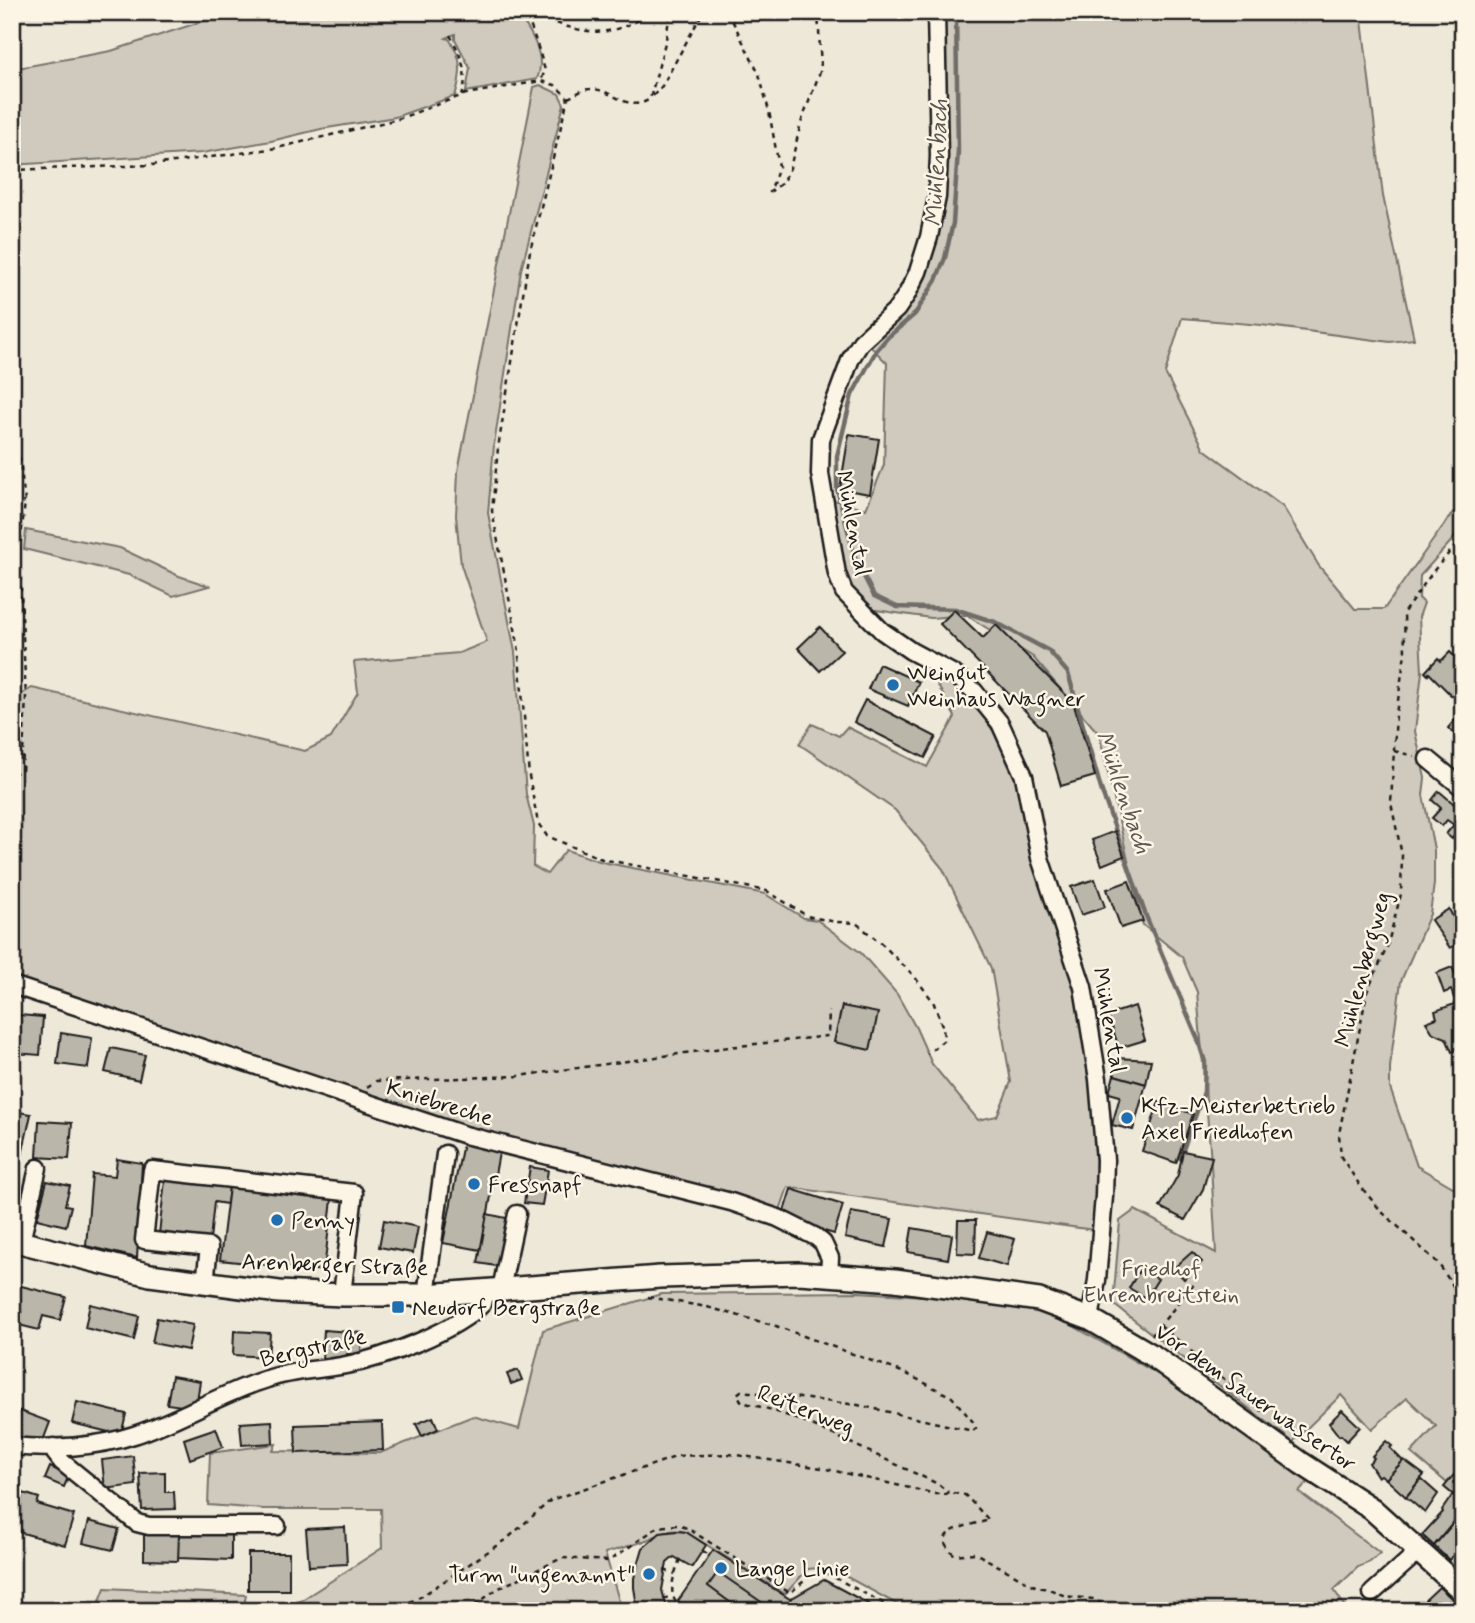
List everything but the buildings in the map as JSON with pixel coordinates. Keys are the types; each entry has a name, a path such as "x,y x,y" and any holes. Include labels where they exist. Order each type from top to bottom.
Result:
{"main road":[{"name":"Arenberger Straße","path":"17,1241 132,1271 262,1291 426,1295 660,1277"},
{"name":"Vor dem Sauerwassertor","path":"660,1277 769,1273 829,1275 1015,1295 1054,1304 1090,1319 1146,1352 1301,1463 1372,1509 1463,1591"}],"street":[{"name":"Mühlental","path":"936,12 939,156 937,197 929,237 918,272 907,294 897,309 861,342 851,358 821,439 820,474 835,565 844,592 882,631 911,651 954,674 974,691 1000,723 1024,776 1042,866 1083,987 1098,1079 1105,1177 1102,1236 1090,1319"},
{"path":"1428,759 1463,788"},
{"name":"Kniebreche","path":"12,985 350,1099 466,1135 731,1202 778,1218 823,1243 830,1258 829,1275"},
{"path":"426,1295 445,1154"},
{"path":"17,1241 38,1168"},
{"path":"205,1283 209,1247 144,1240 152,1170 354,1193 342,1295"},
{"path":"493,1289 517,1214"},
{"name":"Bergstraße","path":"12,1446 54,1447 123,1439 150,1430 265,1379 357,1362 391,1352 471,1315 493,1289"},
{"path":"54,1447 62,1462 137,1523 149,1526 276,1526"},
{"path":"1372,1593 1419,1551"}],"path":[{"path":"518,12 528,19 545,70 541,81"},
{"path":"528,19 536,16 579,32 599,34 633,23 652,12"},
{"path":"650,99 666,39 670,12"},
{"path":"704,12 662,86 643,104 633,104 586,89 568,98 530,251 498,448 492,511 518,644 529,776 538,823 547,836 602,859 767,891 807,916 856,923 914,976 933,1001 943,1028 944,1040 927,1054"},
{"path":"728,12 759,74 769,111 779,167 770,192 782,183 790,167 801,123 821,69 818,12"},
{"path":"450,35 461,55 464,69 465,86 462,96"},
{"path":"12,170 152,165 277,148 398,119 462,96 541,81 555,85 568,98"},
{"path":"12,428 18,445 25,502 19,555 26,698 22,771 12,774"},
{"path":"12,504 25,502"},
{"name":"Mühlenbergweg","path":"1463,537 1435,569 1404,612 1405,653 1396,714 1391,803 1402,855 1401,894 1387,947 1367,992 1339,1134 1341,1157 1382,1212 1438,1264 1463,1301"},
{"path":"1394,751 1428,759"},
{"path":"350,1099 376,1081 519,1076 828,1036 829,1011"},
{"path":"1146,1352 1160,1325 1195,1283"},
{"name":"Reiterweg","path":"641,1297 707,1307 800,1334 905,1373 952,1397 974,1423 976,1428 972,1432 935,1421 858,1405 741,1391 737,1394 742,1402 810,1424 938,1484 948,1492"},
{"path":"1160,1325 1264,1412"},
{"name":"Reiterweg","path":"391,1611 422,1596 508,1538 551,1500 678,1456 729,1454 822,1468 936,1494 948,1492"},
{"path":"948,1492 965,1495 989,1519 976,1525 957,1527 949,1534 946,1539 947,1546 955,1555 975,1553 1037,1587 1049,1588 1065,1596 1093,1600 1116,1611"},
{"path":"467,1611 496,1589 562,1558 609,1561 658,1527 670,1525 687,1528 790,1592 810,1576 826,1573 898,1611"},
{"path":"702,1551 709,1555"},
{"path":"680,1559 671,1583 676,1605 684,1611"},
{"path":"664,1570 675,1574"},
{"path":"663,1599 672,1596"}],"green space":[{"path":"231,12 514,12 531,34 538,52 540,70 537,79 466,92 470,68 455,34 446,38 454,46 459,60 460,73 455,96 395,117 202,153 12,165 12,69 111,51"},
{"name":"Friedhof Ehrenbreitstein","path":"941,12 1361,12 1383,196 1414,339 1390,342 1261,325 1182,318 1165,373 1204,449 1283,507 1319,566 1355,609 1384,609 1453,512 1463,513 1463,528 1420,576 1419,598 1424,603 1419,617 1422,672 1415,731 1425,778 1423,795 1434,849 1434,884 1430,914 1401,981 1390,1067 1390,1088 1417,1166 1463,1193 1463,1465 1447,1483 1411,1453 1436,1426 1407,1398 1372,1429 1341,1395 1293,1442 1113,1304 1120,1221 1135,1210 1216,1253 1197,992 1182,957 1143,925 1099,734 1033,657 966,615 931,618 869,609 848,584 830,499 866,509 884,465 887,363 866,342 929,264 939,230 943,193"},
{"path":"540,85 559,94 564,104 521,270 494,445 488,513 515,652 526,794 534,826 533,866 547,874 566,850 602,862 765,894 804,918 817,920 861,953 897,994 932,1064 978,1120 997,1116 1011,1082 991,968 943,869 895,810 799,744 812,724 839,736 847,727 927,767 955,717 930,671 946,681 985,719 1004,750 1017,785 1036,873 1074,978 1086,1040 1093,1103 1096,1167 1094,1230 788,1187 778,1216 464,1128 12,978 12,566 20,695 32,688 305,751 331,738 358,692 354,662 459,653 487,642 461,565 456,516 458,471 534,87"},
{"path":"26,530 120,548 179,576 209,586 173,596 129,575 24,549"},
{"path":"858,1292 1007,1301 1066,1322 1168,1380 1309,1481 1299,1492 1380,1553 1370,1562 1358,1567 1334,1590 1348,1611 909,1611 829,1567 808,1569 785,1594 686,1532 675,1531 605,1553 622,1611 285,1611 382,1548 381,1509 263,1509 208,1505 210,1453 276,1444 273,1451 380,1453 473,1416 519,1429 543,1330 661,1294"},
{"path":"105,1588 246,1595 243,1611 96,1611"}],"waterway":[{"name":"Mühlenbach","path":"956,12 958,151 953,223 945,258 936,280 915,314 876,351 852,395 837,456 837,489 856,561 874,596 897,607 955,609 995,622 1049,651 1068,673 1101,789 1146,916 1205,1062 1204,1092 1180,1158"}],"place":[{"name":"Weingut Weinhaus Wagner","path":"893,685"},
{"name":"Kfz-Meisterbetrieb Axel Friedhofen","path":"1127,1118"},
{"name":"Fressnapf","path":"474,1184"},
{"name":"Penny","path":"277,1220"},
{"name":"Neudorf Bergstraße","path":"398,1307"},
{"name":"Lange Linie","path":"721,1568"},
{"name":"Turm \"ungenannt\"","path":"649,1574"}]}
